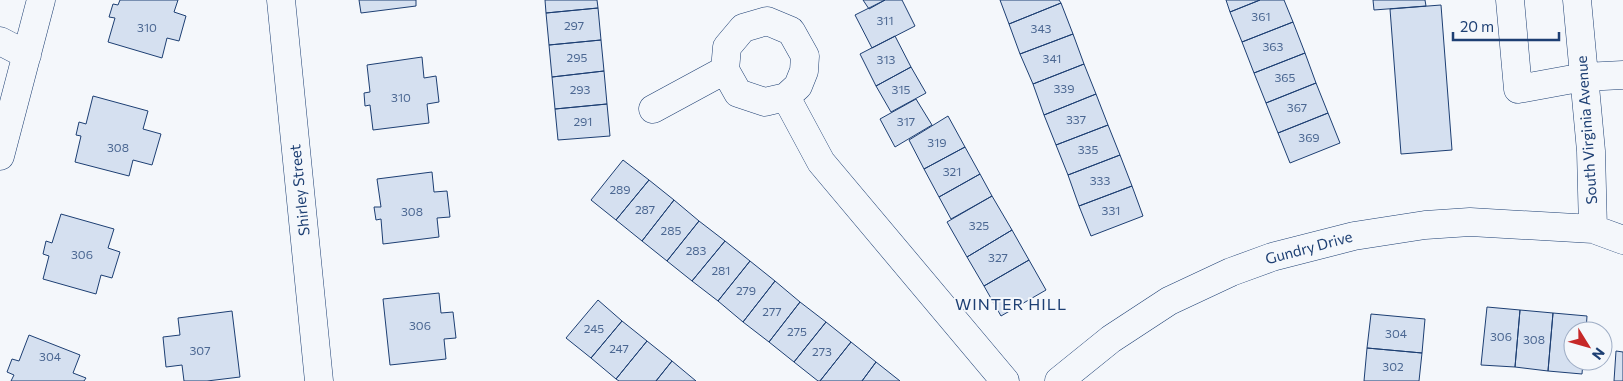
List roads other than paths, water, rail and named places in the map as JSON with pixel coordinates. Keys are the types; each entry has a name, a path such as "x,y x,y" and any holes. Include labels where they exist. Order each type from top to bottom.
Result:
{"street":[{"path":"2,144 41,0"},
{"name":"Shirley Street","path":"281,0 319,381"},
{"path":"1510,0 1518,89 1584,77 1623,75"},
{"name":"South Virginia Avenue","path":"1577,0 1591,151 1593,228"},
{"path":"766,21 791,31 805,56 804,71 798,86 786,96 765,102 738,93 725,70 727,47 743,28 766,21"},
{"path":"0,41 27,55"},
{"path":"653,109 725,70"},
{"path":"786,96 821,162 1004,381"},
{"name":"Gundry Drive","path":"1059,381 1110,339 1170,301 1231,272 1272,257 1354,236 1425,224 1470,222 1593,228"},
{"path":"1593,228 1623,240"}],"district":[{"name":"WINTER HILL","path":"1011,304"}]}
